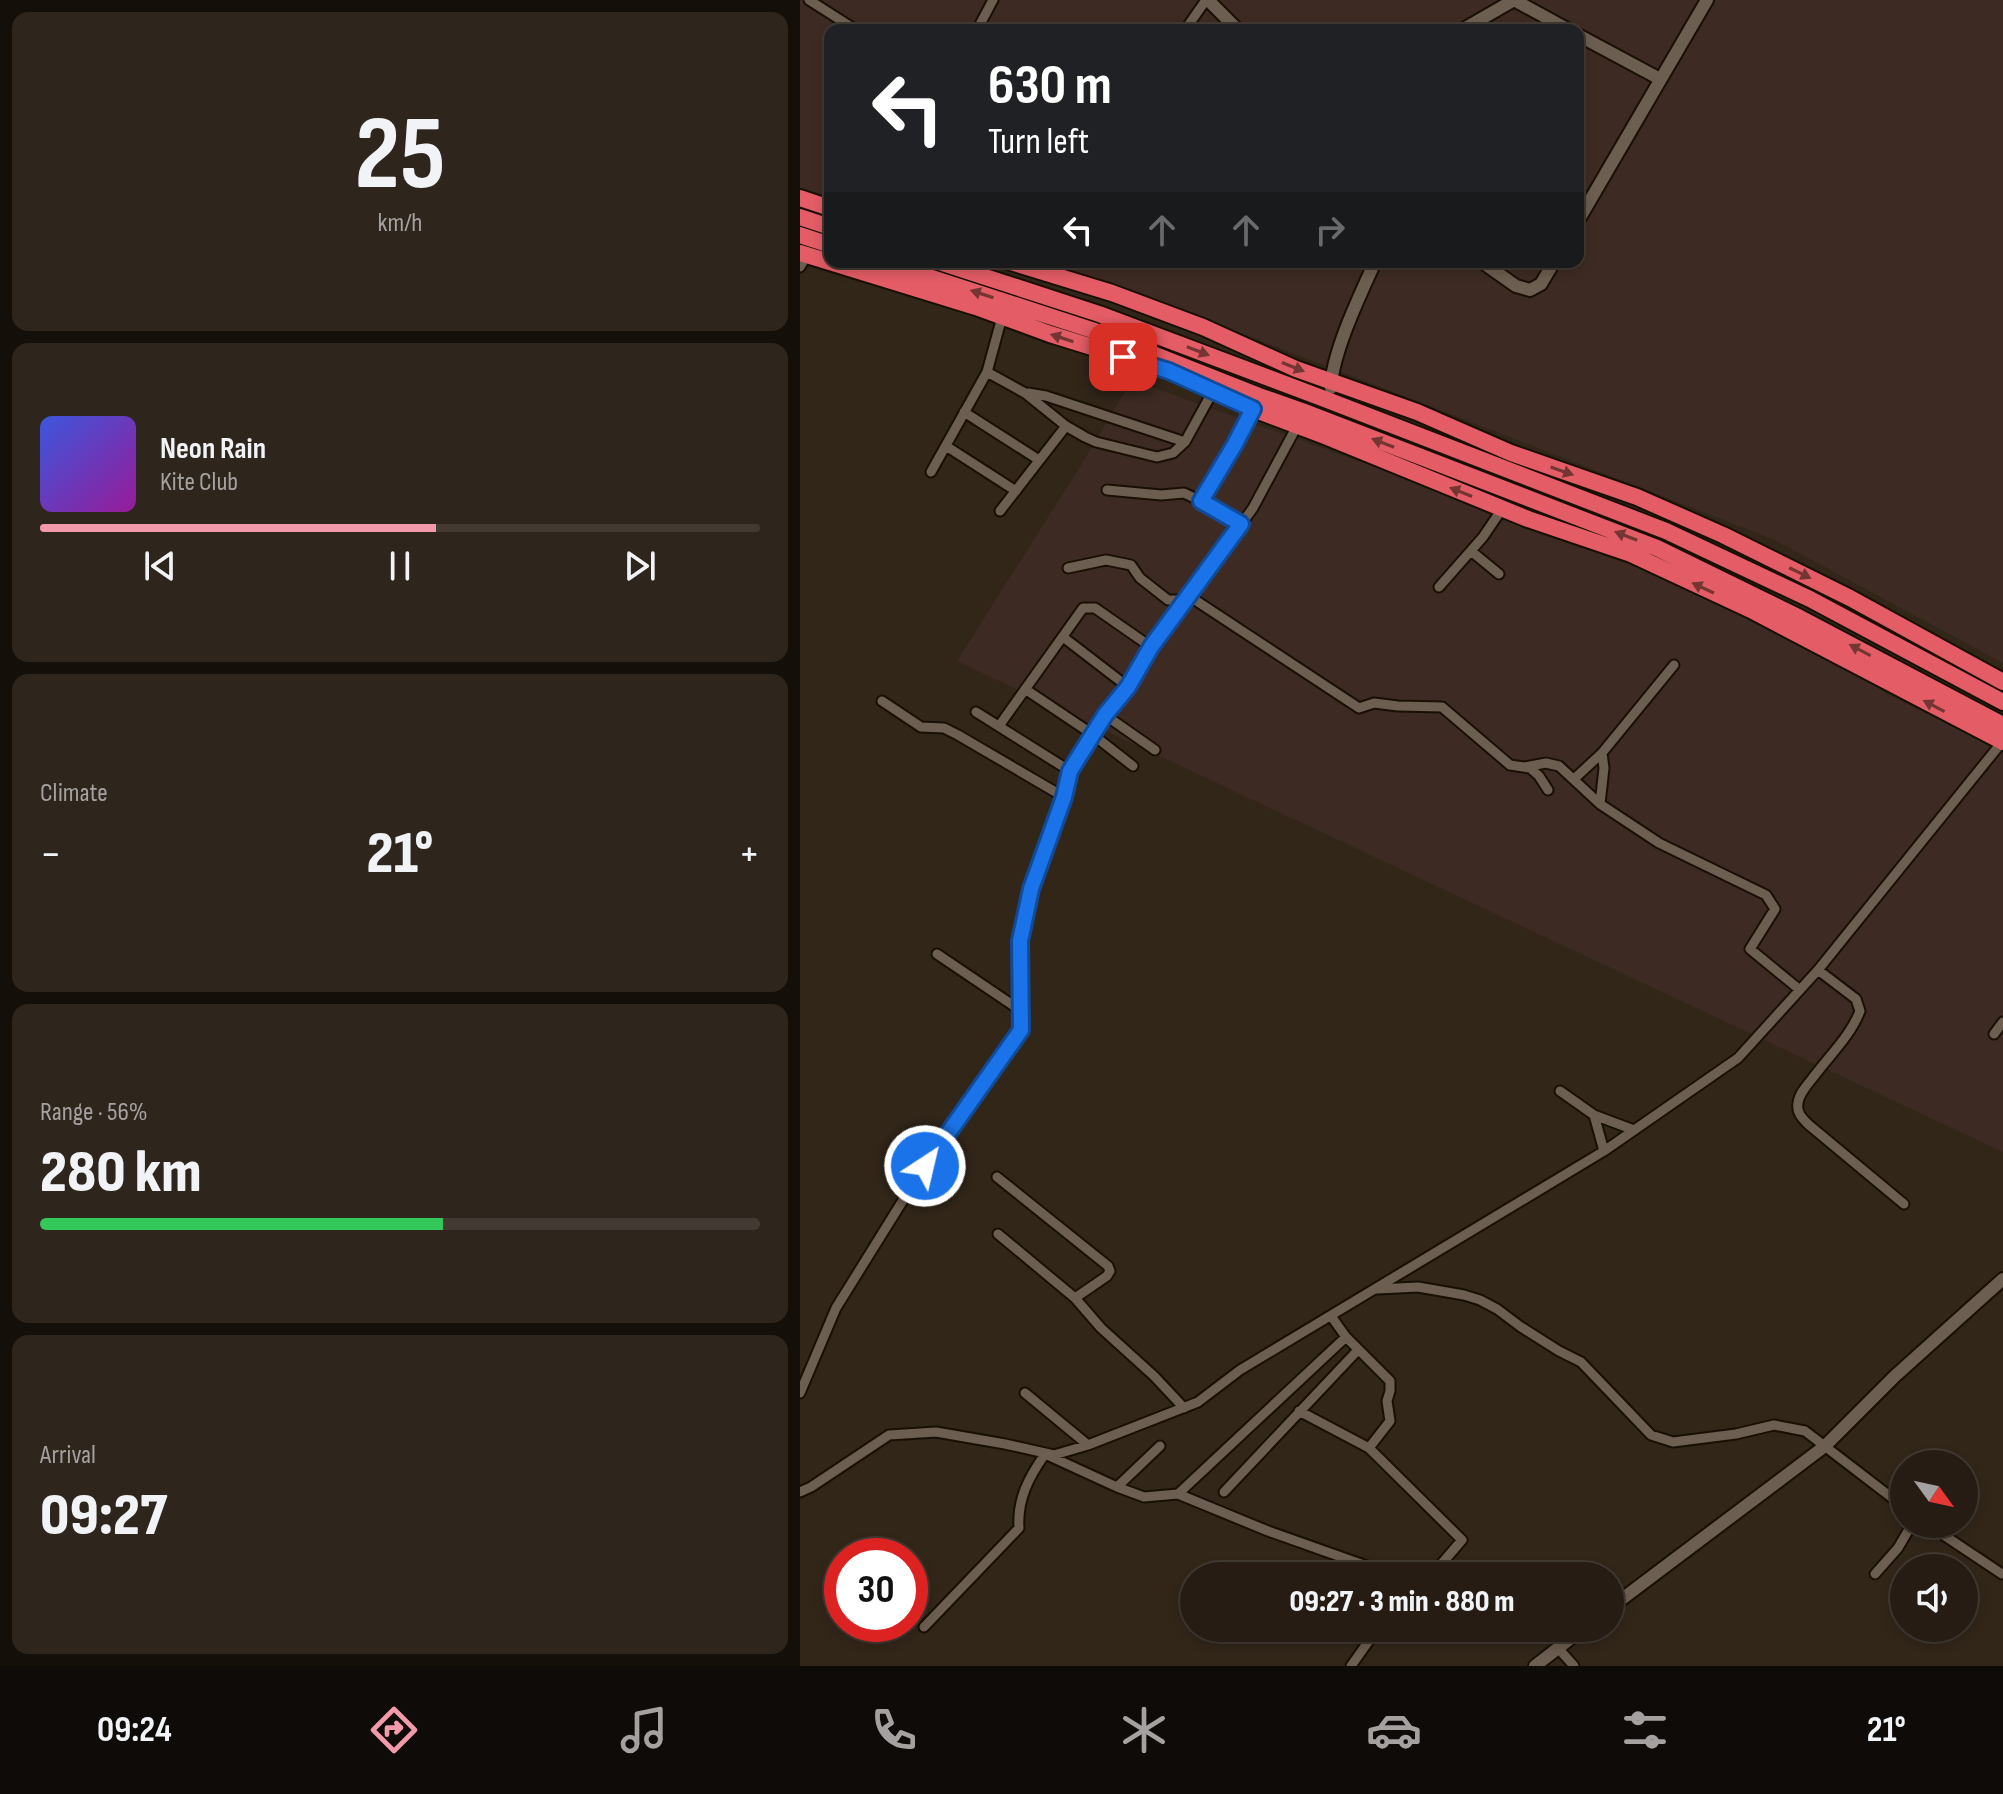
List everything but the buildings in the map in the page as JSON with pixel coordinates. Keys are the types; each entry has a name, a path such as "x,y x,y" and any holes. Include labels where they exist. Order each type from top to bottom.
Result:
{"highway":[{"path":"800,198 824,206"},
{"path":"800,217 824,225"},
{"path":"800,235 824,243"},
{"path":"802,259 824,265"},
{"path":"837,268 933,293 1169,371 1253,409 1308,427 1502,509 1631,554 1848,660 2003,742"},
{"path":"901,268 1092,330 1657,548 1800,618 2003,725"},
{"path":"957,268 1099,314 1666,531 1810,599 2003,702"},
{"path":"1031,268 1112,293 1203,327 1331,385 1417,412 1511,453 1637,497 1723,535 1850,598 2003,682"},
{"path":"1958,678 1967,662"}],"street":[{"path":"809,0 847,24"},
{"path":"980,24 993,0"},
{"path":"1472,24 1514,0 1558,24"},
{"path":"1584,211 1707,0"},
{"path":"1191,24 1213,2 1233,24"},
{"path":"1584,38 1660,79"},
{"path":"1331,385 1337,360 1372,268"},
{"path":"1490,268 1516,286 1530,290 1541,284 1550,268"},
{"path":"931,472 987,372 1002,317"},
{"path":"987,372 1025,393 1066,426 1096,442 1157,457 1173,453 1185,442 1213,391"},
{"path":"1025,393 1046,396 1185,442"},
{"path":"1201,501 1253,409"},
{"path":"964,412 1039,460"},
{"path":"1000,511 1066,426"},
{"path":"800,1393 836,1308 910,1189 1021,1030 1020,941 1031,889 1064,797 1070,771 1105,715 1128,687 1151,647 1308,427"},
{"path":"946,446 1016,491"},
{"path":"1107,490 1161,495 1184,493 1241,524"},
{"path":"1439,587 1483,537 1502,509"},
{"path":"1471,551 1499,574"},
{"path":"1068,568 1106,560 1131,565 1140,578 1168,600 1187,598 1359,708 1374,703 1442,707 1510,765 1530,768 1548,790"},
{"path":"999,726 1083,608 1095,608 1151,647"},
{"path":"1063,637 1128,687"},
{"path":"1574,779 1602,753 1674,665"},
{"path":"1025,689 1133,766"},
{"path":"882,701 921,727 944,728 958,735 1064,797"},
{"path":"976,712 1070,771"},
{"path":"1105,715 1155,750"},
{"path":"800,1492 889,1435 936,1432 1054,1455 1184,1408 1198,1402 1240,1370 1604,1151 1738,1058 1818,970 2003,742"},
{"path":"1600,804 1604,768 1602,753"},
{"path":"1524,767 1546,763 1559,766 1600,804 1659,843 1766,895 1775,909 1750,949 1800,990"},
{"path":"937,954 1020,1010"},
{"path":"1818,970 1851,994 1860,1011 1851,1028 1806,1086 1798,1110 1809,1125 1904,1204"},
{"path":"1994,1034 2003,1022"},
{"path":"1560,1091 1594,1115 1634,1130"},
{"path":"1594,1115 1604,1151"},
{"path":"997,1177 1108,1266 1110,1271 1107,1276 1075,1298"},
{"path":"998,1234 1075,1298 1101,1328 1184,1408"},
{"path":"1624,1597 1825,1446 1895,1376 2003,1279"},
{"path":"1374,1290 1418,1287 1480,1300 1581,1362 1651,1435 1673,1442 1736,1434 1774,1425 1805,1431 1890,1496"},
{"path":"1331,1316 1346,1337 1390,1381 1387,1401 1390,1421 1369,1448"},
{"path":"1178,1494 1346,1337"},
{"path":"1224,1492 1358,1350"},
{"path":"1025,1393 1088,1445"},
{"path":"1299,1411 1369,1448 1462,1540 1445,1562"},
{"path":"1117,1487 1160,1446"},
{"path":"1045,1454 1144,1497 1178,1494 1355,1562"},
{"path":"928,1623 1019,1528 1018,1512 1023,1492 1045,1454"},
{"path":"1875,1574 1904,1538"},
{"path":"1948,1538 2002,1574"},
{"path":"1351,1666 1368,1642"},
{"path":"1535,1666 1566,1642"},
{"path":"1558,1648 1574,1666"}],"shaded area":[{"path":"800,0 2003,0 2003,663 1773,539 1249,336 1045,268 1584,268 1584,24 824,24 824,197 800,190"},
{"path":"1132,380 1604,549 1782,630 1891,696 2003,751 2003,1152 957,661"}],"route":[{"path":"925,1166 1021,1030 1020,941 1031,889 1064,797 1070,771 1105,715 1128,687 1151,647 1241,524 1201,501 1253,409 1169,371 1123,357"}]}
